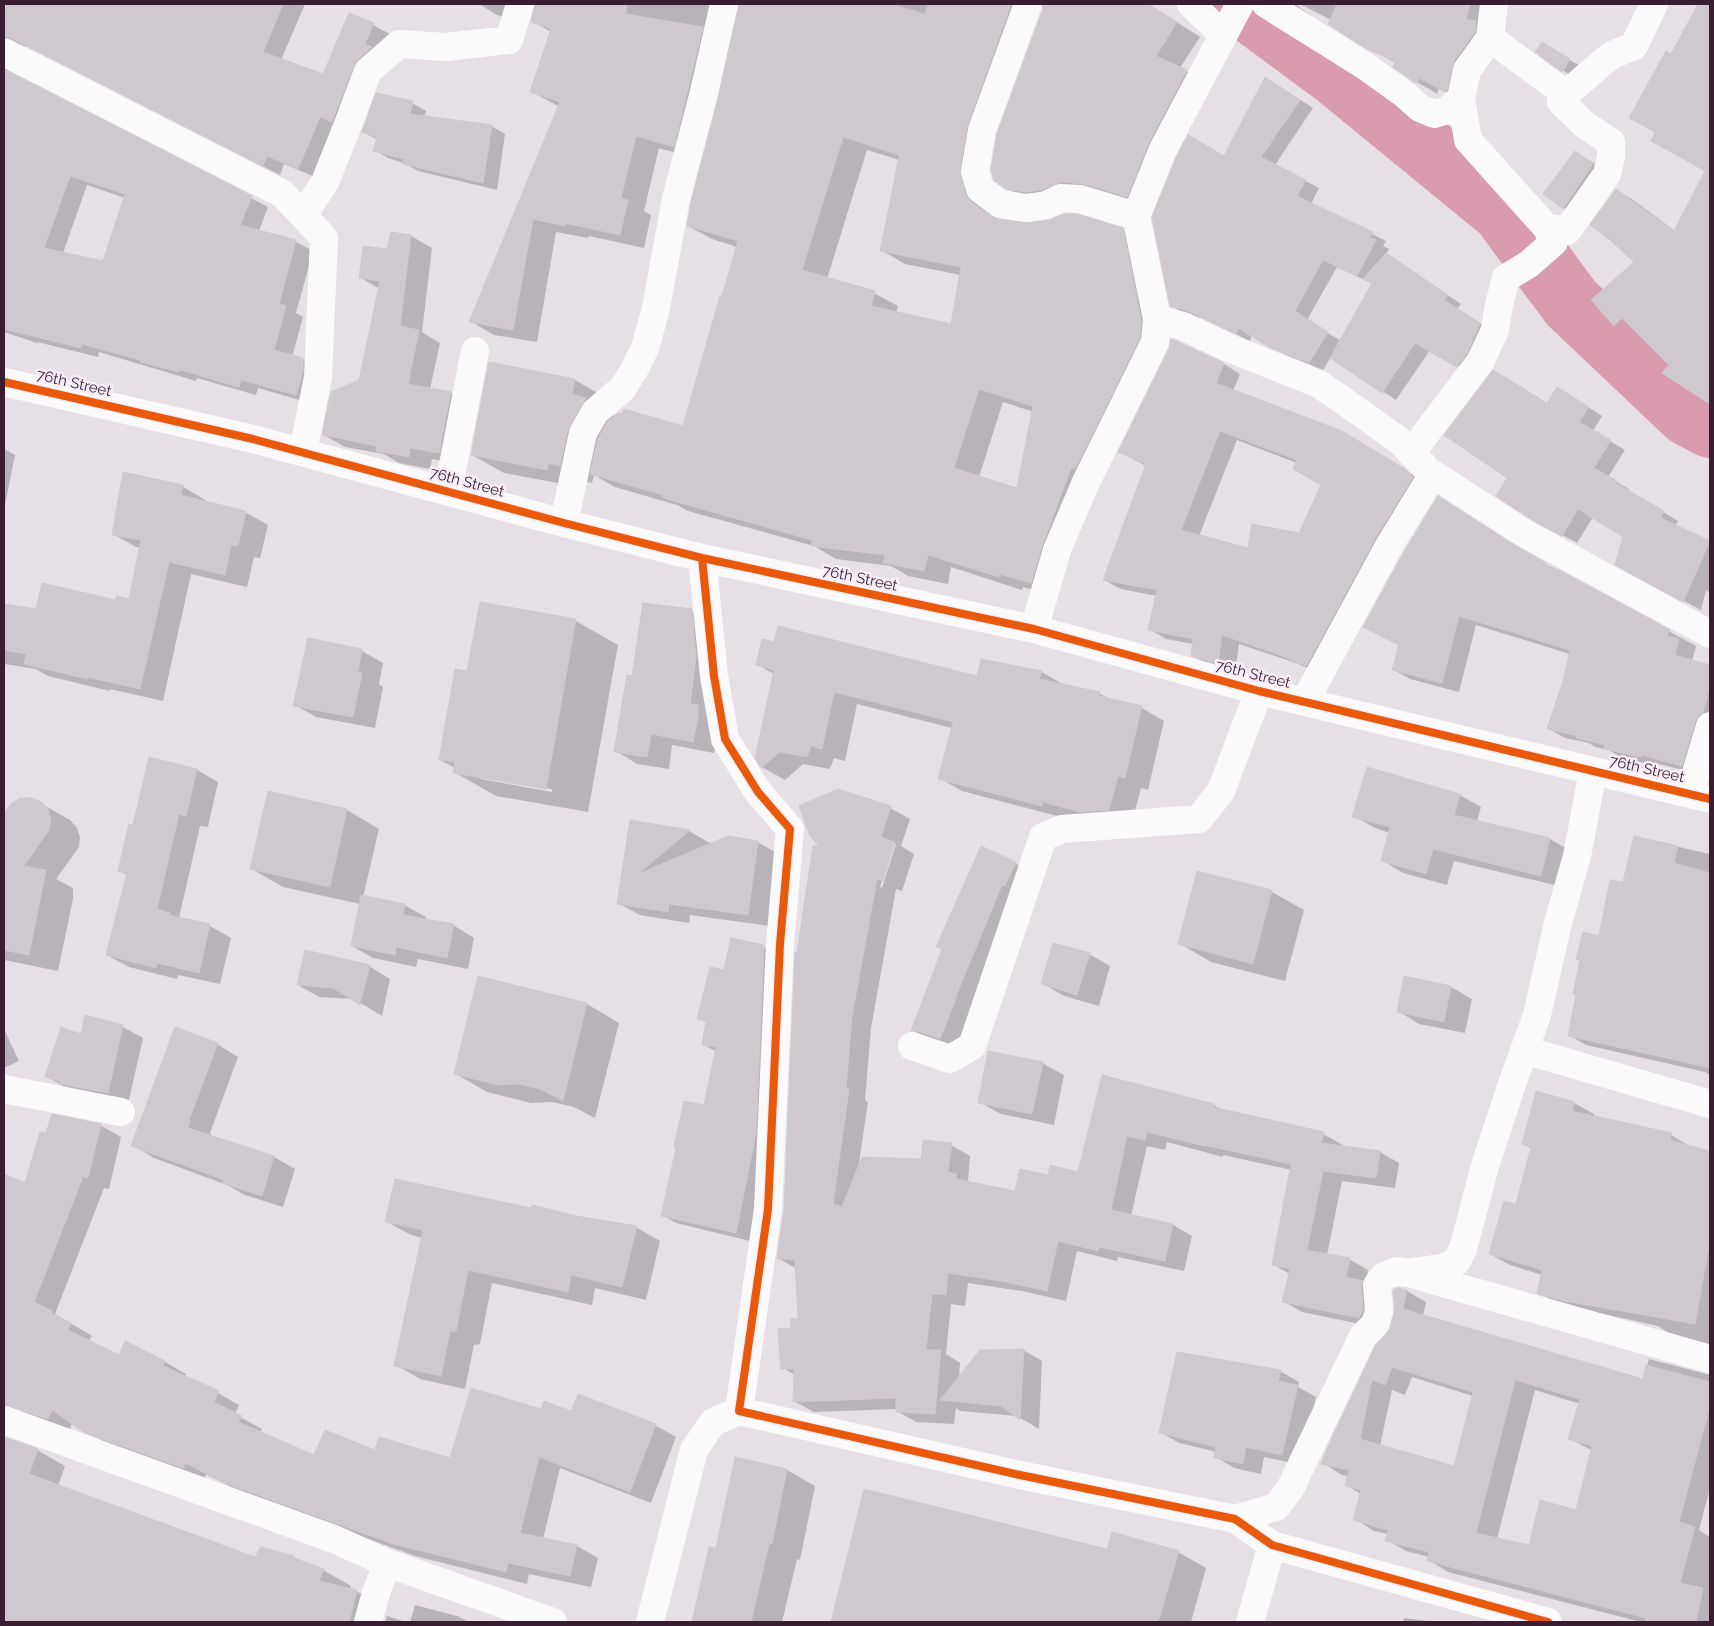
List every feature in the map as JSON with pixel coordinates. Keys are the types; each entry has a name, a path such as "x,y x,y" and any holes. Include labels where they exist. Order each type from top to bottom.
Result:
{"street":[{"path":"303,215 324,182 368,71 399,44 446,47 509,40 520,4"},
{"path":"564,523 583,433 595,412 622,388 645,348 656,308 676,199 703,96 724,4"},
{"path":"1028,4 982,130 975,172 980,189 1000,204 1026,208 1046,205 1061,198 1080,200 1136,216"},
{"path":"1034,629 1057,550 1086,482 1155,342 1157,319 1136,216 1163,149 1231,20 1191,4"},
{"path":"1266,4 1366,66 1420,108 1434,114 1448,110 1461,98"},
{"path":"1494,4 1490,38 1467,70 1461,98 1468,140 1540,247"},
{"path":"1411,453 1480,362 1495,330 1506,278 1540,247 1567,230 1608,174 1611,142 1585,125 1561,102 1566,94 1596,68 1612,56 1634,46 1654,4"},
{"path":"1490,38 1566,94"},
{"path":"4,52 283,194 324,238 318,377 303,452"},
{"path":"1157,319 1183,326 1229,348 1319,384 1361,412 1400,442 1433,474 1524,533 1710,634"},
{"path":"448,491 475,351"},
{"name":"76th Street","path":"4,382 303,452 564,523 702,558 1034,629 1259,691 1700,796"},
{"path":"1305,702 1389,546 1433,474"},
{"path":"702,558 714,676 724,739 758,792 790,829 780,944 768,1208 739,1411"},
{"path":"912,1046 950,1059 972,1046 1043,837 1062,829 1199,819 1221,791 1259,691"},
{"path":"1700,796 1710,726"},
{"path":"1406,1273 1441,1268 1456,1262 1464,1249 1485,1166 1537,1015 1558,923 1577,856 1593,771"},
{"path":"1524,1050 1710,1104"},
{"path":"4,1089 121,1112"},
{"path":"1235,1519 1276,1507 1290,1489 1363,1336 1375,1324 1379,1311 1377,1285 1384,1276 1397,1271 1710,1359"},
{"path":"650,1622 694,1450 713,1422 739,1411 1020,1475 1235,1519 1272,1545 1548,1622"},
{"path":"4,1420 334,1540 387,1563 553,1622"},
{"path":"1250,1622 1272,1545"},
{"path":"368,1622 387,1563"}],"building":[{"path":"4,4 283,4 263,52 323,74 349,13 374,23 365,44 372,47 354,65 332,122 320,117 298,169 267,156 263,166 4,36"},
{"path":"535,4 627,4 626,14 703,27 674,147 636,136 621,198 628,200 620,235 565,223 565,226 533,219 513,330 469,322 560,102 530,92 551,29 531,22"},
{"path":"739,4 890,4 925,14 928,4 1011,4 967,127 960,169 965,193 971,202 998,219 1028,223 1049,220 1064,214 1077,214 1123,228 1141,320 1140,338 1075,469 1071,468 1042,546 1031,583 999,574 999,577 928,555 924,571 883,563 885,555 811,546 812,540 663,498 663,495 590,474 598,439 607,422 618,413 622,414 624,409 683,426 720,296 722,296 738,241 687,226 691,202 718,99","holes":["843,137 899,155 880,251 961,267 951,324 871,306 875,291 802,270","979,389 1033,406 1017,488 954,468"]},
{"path":"1043,4 1148,4 1177,22 1156,56 1187,70 1149,142 1127,197 1085,184 1062,182 1041,190 1026,192 1006,189 994,180 991,170 997,134 1043,9"},
{"path":"1337,4 1470,4 1466,19 1476,21 1475,32 1454,61 1445,92 1419,78 1417,83 1414,82 1393,67 1395,61 1365,48 1328,24"},
{"path":"1698,4 1710,4 1710,404 1662,373 1669,365 1622,318 1614,326 1591,300 1634,262 1590,225 1616,189 1674,231 1705,171 1651,141 1655,132 1629,118 1666,51 1671,54"},
{"path":"1542,42 1570,59 1562,72 1535,52"},
{"path":"4,69 252,196 240,225 296,240 279,304 286,306 274,350 303,358 303,371 296,395 241,380 239,387 180,370 179,372 140,362 140,360 82,344 81,348 4,329","holes":["70,176 125,194 103,261 44,248"]},
{"path":"1265,77 1300,100 1261,157 1306,180 1297,196 1373,232 1370,238 1376,240 1357,276 1323,260 1295,311 1328,332 1309,363 1269,347 1238,328 1236,334 1190,312 1170,306 1152,217 1177,156 1188,135 1224,156"},
{"path":"376,93 413,101 410,114 492,125 483,183 403,164 404,159 373,151 377,138 362,132"},
{"path":"1575,151 1593,164 1563,209 1543,194"},
{"path":"391,232 411,235 400,326 419,330 408,384 451,392 439,453 410,448 409,457 376,451 377,446 322,435 331,392 359,380 380,281 359,278 363,246 387,249"},
{"path":"1386,253 1448,295 1444,300 1480,323 1467,354 1457,367 1415,343 1382,393 1330,358 1372,283 1363,279"},
{"path":"1171,339 1224,363 1216,383 1342,431 1405,469 1413,477 1375,539 1306,666 1222,635 1218,664 1191,656 1193,639 1148,630 1157,590 1103,580 1146,464 1118,452 1169,349","holes":["1220,431 1297,460 1293,469 1321,485 1299,533 1252,524 1248,548 1181,530"]},
{"path":"489,362 575,379 572,394 586,398 568,429 560,466 548,463 547,470 471,455"},
{"path":"1493,370 1547,403 1557,387 1589,407 1579,422 1611,440 1594,468 1664,511 1661,518 1710,541 1683,602 1615,565 1623,537 1578,509 1562,536 1532,520 1496,496 1507,478 1444,435"},
{"path":"123,472 183,485 181,495 246,511 238,546 231,545 225,575 169,562 140,689 24,664 26,654 4,650 4,604 36,609 42,583 116,600 116,596 129,599 141,540 112,535"},
{"path":"1438,496 1546,563 1545,565 1559,570 1670,630 1667,636 1679,639 1675,655 1710,665 1710,686 1703,713 1699,715 1695,722 1682,766 1642,755 1641,757 1604,749 1605,745 1547,729 1563,681 1570,650 1459,616 1442,683 1392,670 1399,645 1363,627 1403,554"},
{"path":"480,602 576,619 546,789 453,773 455,762 439,760 455,669 467,671"},
{"path":"643,603 692,609 696,658 690,704 698,705 698,717 693,742 651,734 647,757 614,752 627,675 632,676"},
{"path":"778,626 977,676 981,659 1042,671 1039,679 1100,692 1099,696 1142,706 1125,778 1118,776 1109,810 1080,812 1043,802 1042,806 938,779 953,722 834,692 822,749 811,746 807,757 780,752 761,768 755,758 774,670 756,665 762,639 774,642"},
{"path":"308,638 362,649 358,672 362,673 353,717 293,706"},
{"path":"149,757 197,769 186,816 179,814 157,909 170,913 169,915 210,924 199,973 157,963 156,968 106,955 127,873 118,871 129,824 133,825"},
{"path":"1367,767 1460,794 1454,815 1550,838 1541,876 1433,849 1426,874 1381,861 1390,827 1352,817"},
{"path":"838,789 891,806 881,837 895,842 883,881 877,879 852,1016 846,1089 849,1089 833,1204 842,1207 862,1157 921,1159 923,1140 952,1143 948,1172 957,1174 956,1179 1015,1191 1020,1169 1048,1175 1050,1165 1078,1172 1102,1075 1214,1104 1213,1107 1324,1132 1321,1143 1380,1151 1376,1178 1323,1171 1307,1250 1350,1258 1346,1277 1363,1281 1361,1286 1363,1309 1359,1318 1282,1302 1290,1269 1272,1265 1291,1164 1147,1132 1145,1140 1127,1136 1111,1210 1173,1224 1165,1261 1099,1247 1098,1251 1058,1241 1047,1291 1001,1281 948,1273 946,1295 932,1294 926,1350 941,1350 935,1414 896,1412 896,1398 793,1402 794,1369 781,1369 778,1329 791,1328 790,1319 798,1319 795,1260 777,1259 784,1210 795,952 797,953 813,846 819,846 810,836 799,806"},
{"path":"268,791 347,809 330,887 250,869"},
{"path":"20,798 31,798 41,802 48,809 51,820 49,830 24,866 46,870 29,955 4,950 4,820 5,812 11,804"},
{"path":"630,820 690,830 638,874 728,836 758,841 748,915 669,904 668,912 617,904"},
{"path":"1634,836 1678,846 1674,863 1710,873 1710,1068 1568,1036 1576,995 1573,994 1580,960 1576,959 1583,932 1599,936 1610,880 1623,882"},
{"path":"981,846 1016,862 1005,886 1002,885 940,1039 917,1031 911,1031 942,949 936,947"},
{"path":"1197,871 1272,890 1253,964 1178,944"},
{"path":"361,895 405,904 403,915 454,924 447,958 396,947 395,955 351,946"},
{"path":"731,938 764,945 756,1133 736,1233 661,1216 684,1101 704,1105 716,1047 702,1045 706,1021 697,1019 710,967 724,970"},
{"path":"1053,943 1090,953 1077,995 1041,984"},
{"path":"305,950 370,965 360,1005 333,988 297,985"},
{"path":"478,976 587,1003 563,1101 540,1089 519,1084 498,1085 454,1074"},
{"path":"1404,976 1451,986 1444,1022 1397,1012"},
{"path":"85,1015 123,1025 108,1093 60,1084 61,1082 45,1077 61,1027 81,1034"},
{"path":"175,1027 218,1043 189,1120 188,1128 274,1156 262,1196 222,1183 224,1180 131,1146"},
{"path":"988,1051 1043,1062 1032,1114 978,1103"},
{"path":"1536,1091 1575,1102 1572,1111 1672,1133 1670,1140 1710,1151 1710,1240 1695,1324 1565,1301 1537,1294 1542,1270 1489,1254 1504,1201 1516,1204 1531,1147 1522,1144"},
{"path":"52,1114 101,1124 88,1178 83,1177 34,1302 71,1323 68,1330 119,1355 125,1341 165,1361 163,1366 219,1391 214,1402 242,1416 238,1422 314,1455 325,1430 375,1450 379,1437 450,1458 471,1388 541,1409 544,1401 571,1411 578,1394 656,1424 630,1492 539,1457 520,1533 577,1545 570,1576 508,1563 506,1572 393,1544 225,1483 185,1463 183,1468 85,1433 52,1410 48,1419 4,1405 4,1174 25,1183 40,1132 46,1133"},
{"path":"395,1179 531,1208 532,1205 576,1216 637,1226 622,1287 571,1275 568,1292 468,1270 456,1331 450,1331 441,1376 394,1366 423,1230 385,1222"},
{"path":"1397,1288 1407,1290 1403,1309 1643,1379 1646,1365 1710,1382 1710,1406 1679,1522 1695,1527 1680,1583 1703,1588 1696,1622 1646,1622 1646,1618 1427,1561 1429,1552 1385,1541 1388,1530 1353,1520 1361,1490 1345,1486 1349,1470 1321,1464 1376,1345 1390,1329 1395,1310 1393,1290","holes":["1392,1367 1473,1392 1454,1466 1360,1439 1372,1380 1385,1385","1515,1380 1580,1399 1568,1439 1592,1446 1576,1510 1540,1500 1529,1545 1476,1533"]},
{"path":"1024,1349 1020,1420 1001,1406 940,1400 980,1350"},
{"path":"1177,1352 1281,1370 1278,1381 1298,1385 1282,1455 1246,1447 1243,1464 1214,1458 1216,1447 1159,1433"},
{"path":"4,1437 38,1449 29,1474 255,1557 261,1547 294,1556 294,1558 324,1569 319,1581 357,1590 349,1622 4,1622"},
{"path":"735,1457 787,1469 772,1544 769,1544 751,1622 692,1622 709,1547 716,1548"},
{"path":"864,1489 1107,1549 1112,1532 1179,1551 1158,1622 831,1622"}],"waterway":[{"path":"1241,4 1337,75 1503,211 1571,303 1688,414 1710,426"}],"cycle path":[{"path":"4,382 253,439 564,523 702,558 1034,629 1259,691 1710,799"},
{"path":"702,558 714,676 725,739 758,792 790,829 780,944 768,1209 739,1411 1020,1475 1235,1519 1272,1545 1548,1622"}]}
